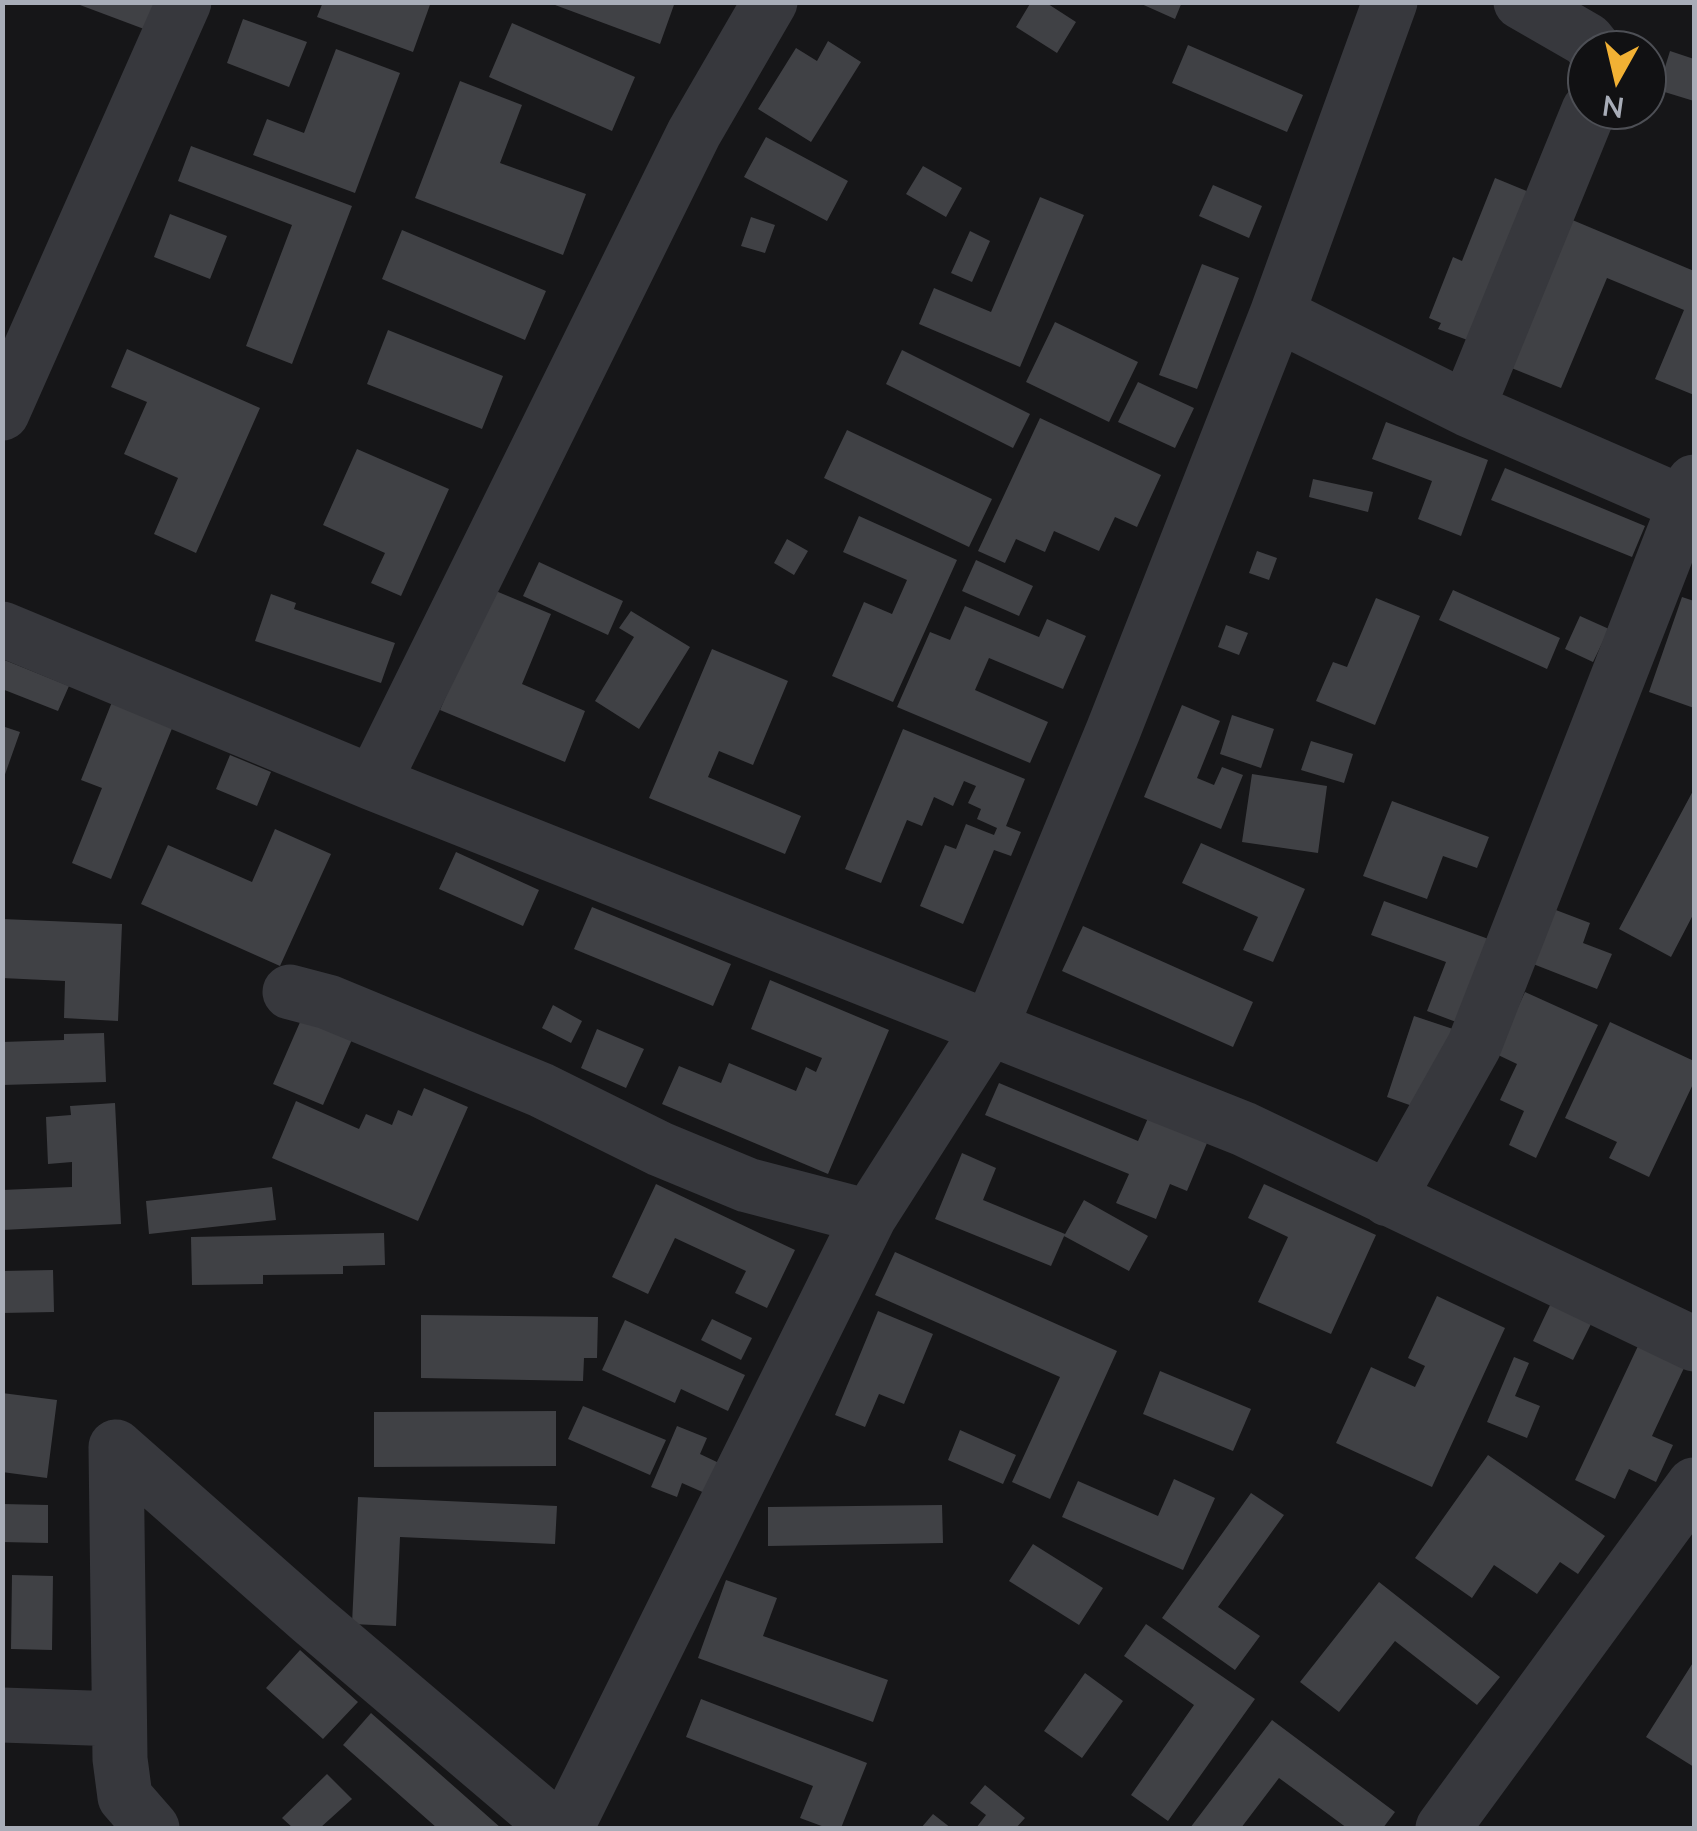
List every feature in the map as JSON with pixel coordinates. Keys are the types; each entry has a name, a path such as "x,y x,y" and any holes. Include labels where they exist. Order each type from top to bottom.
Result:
{"street":[{"path":"2,413 184,2"},
{"path":"373,783 694,134 770,2"},
{"path":"566,1828 869,1217 991,1026 1113,731 1277,314 1390,2"},
{"path":"1522,2 1570,30"},
{"path":"1467,409 1582,130"},
{"path":"1277,314 1467,409 1692,498 1474,1046 1388,1200"},
{"path":"2,628 373,783 1244,1129 1694,1344"},
{"path":"290,992 328,1002 541,1090 660,1149 748,1186 869,1217"},
{"path":"152,1828 125,1797 119,1719 116,1446 311,1619 557,1828"},
{"path":"1443,1828 1694,1485"},
{"path":"2,1716 119,1719"}],"building":[{"path":"72,2 173,2 160,35"},
{"path":"323,2 431,2 413,52 317,17"},
{"path":"547,2 675,2 660,44"},
{"path":"1031,2 1045,2 1076,22 1057,53 1016,27"},
{"path":"1137,2 1182,2 1175,19"},
{"path":"243,19 307,42 289,87 227,63"},
{"path":"512,23 635,77 612,131 489,77"},
{"path":"828,41 861,62 811,142 758,109 796,48 817,61"},
{"path":"1188,45 1303,95 1287,132 1172,83"},
{"path":"336,49 400,73 355,193 253,155 267,119 304,133"},
{"path":"1670,51 1694,59 1694,101 1667,93"},
{"path":"460,81 522,105 500,163 586,194 563,255 415,198"},
{"path":"766,137 848,181 827,221 744,177"},
{"path":"191,146 352,206 292,364 246,346 292,225 178,181"},
{"path":"923,166 962,188 946,217 906,194"},
{"path":"1495,178 1529,192 1470,341 1438,329 1441,323 1429,318 1453,257 1462,261"},
{"path":"1213,185 1262,206 1249,238 1199,216"},
{"path":"1040,197 1084,215 1020,367 919,324 934,288 991,312"},
{"path":"170,214 227,236 210,279 154,257"},
{"path":"751,217 775,225 765,253 741,246"},
{"path":"1570,219 1694,271 1694,395 1655,379 1684,310 1607,278 1561,388 1509,367"},
{"path":"402,230 546,291 525,340 382,279"},
{"path":"970,231 990,241 972,282 951,273"},
{"path":"1202,264 1239,278 1197,389 1159,375"},
{"path":"1055,322 1138,362 1109,422 1026,382"},
{"path":"388,330 503,376 482,429 367,384"},
{"path":"127,349 260,408 196,553 154,534 178,478 124,454 147,402 111,387"},
{"path":"902,350 1030,414 1013,448 886,384"},
{"path":"1138,382 1194,408 1175,448 1118,422"},
{"path":"1040,418 1161,475 1137,527 1115,517 1099,551 1054,531 1045,552 1016,539 1005,563 978,551"},
{"path":"1386,422 1488,460 1461,536 1418,519 1432,481 1372,459"},
{"path":"847,430 992,499 969,547 824,478"},
{"path":"357,449 449,489 401,596 371,583 385,553 323,525"},
{"path":"1505,468 1645,526 1632,557 1491,500"},
{"path":"1313,479 1373,492 1368,512 1309,497"},
{"path":"859,516 957,560 893,702 832,676 864,602 892,614 907,580 843,552"},
{"path":"787,539 808,551 794,575 774,563"},
{"path":"1257,551 1277,558 1269,580 1249,573"},
{"path":"976,560 1033,586 1019,616 962,591"},
{"path":"539,562 623,601 608,635 523,596"},
{"path":"491,589 551,614 522,684 585,711 565,762 440,710"},
{"path":"1453,590 1560,638 1547,669 1439,620"},
{"path":"271,594 296,603 294,609 395,643 381,683 255,641"},
{"path":"1682,597 1694,601 1694,708 1649,692"},
{"path":"1376,598 1420,616 1375,725 1316,701 1333,662 1347,667"},
{"path":"965,606 1039,637 1047,619 1086,636 1063,689 989,658 975,690 1048,722 1030,763 897,707 930,632 950,640"},
{"path":"631,611 690,647 639,729 595,701 634,637 619,628"},
{"path":"1580,616 1609,629 1593,662 1565,649"},
{"path":"1226,625 1248,633 1239,655 1218,647"},
{"path":"712,649 788,681 753,765 719,751 708,777 801,816 785,854 649,798"},
{"path":"2,659 69,686 58,711 2,689"},
{"path":"112,702 173,726 111,879 72,863 102,788 81,780"},
{"path":"1182,705 1220,721 1197,778 1214,785 1222,767 1243,775 1221,829 1144,797"},
{"path":"1232,715 1274,729 1261,768 1220,754"},
{"path":"2,726 20,732 3,780 2,780"},
{"path":"903,729 1025,779 1006,826 1021,832 1011,856 994,850 963,924 920,906 945,845 956,849 966,824 994,835 997,828 977,819 981,809 968,803 976,786 964,781 953,806 934,797 922,826 907,820 881,883 845,869"},
{"path":"1311,741 1353,754 1344,783 1301,770"},
{"path":"230,755 271,772 257,806 216,789"},
{"path":"1252,774 1327,786 1318,853 1242,842"},
{"path":"1694,789 1694,913 1671,957 1619,929"},
{"path":"1392,801 1489,837 1477,868 1443,856 1427,899 1363,876"},
{"path":"275,829 331,854 280,966 141,904 168,845 252,882"},
{"path":"1201,843 1305,889 1273,962 1243,950 1258,917 1182,883"},
{"path":"456,852 539,890 523,926 439,889"},
{"path":"1384,901 1494,941 1464,1025 1427,1011 1446,962 1371,935"},
{"path":"592,907 731,964 713,1006 574,949"},
{"path":"1548,907 1590,923 1583,943 1612,954 1597,989 1528,962"},
{"path":"2,919 122,924 118,1021 64,1018 65,981 2,978"},
{"path":"1083,926 1253,1002 1233,1047 1062,971"},
{"path":"770,980 889,1030 828,1174 662,1104 679,1066 721,1083 729,1063 796,1091 806,1067 816,1072 822,1058 751,1029"},
{"path":"1525,992 1598,1025 1536,1158 1509,1145 1524,1111 1500,1100 1517,1064 1496,1054"},
{"path":"553,1005 582,1021 571,1043 542,1028"},
{"path":"304,1013 354,1035 323,1105 273,1084"},
{"path":"1414,1016 1459,1031 1432,1113 1387,1097"},
{"path":"1610,1022 1694,1061 1694,1082 1649,1177 1609,1158 1617,1142 1565,1118"},
{"path":"597,1029 644,1049 626,1088 581,1068"},
{"path":"104,1033 106,1082 2,1085 2,1042 64,1040 64,1034"},
{"path":"999,1083 1138,1141 1148,1118 1207,1143 1187,1191 1170,1184 1156,1219 1116,1203 1129,1174 985,1115"},
{"path":"424,1088 468,1107 418,1221 272,1158 296,1101 359,1129 366,1114 392,1125 398,1110 412,1116"},
{"path":"115,1103 121,1224 2,1230 2,1190 72,1187 72,1162 48,1164 46,1117 71,1115 70,1106"},
{"path":"962,1153 996,1168 983,1200 1065,1234 1051,1266 935,1219"},
{"path":"656,1184 795,1250 767,1308 735,1293 746,1271 675,1238 648,1294 612,1277"},
{"path":"1264,1184 1376,1235 1331,1334 1258,1302 1288,1237 1248,1218"},
{"path":"272,1187 276,1220 149,1234 146,1201"},
{"path":"1084,1200 1148,1236 1129,1271 1064,1236"},
{"path":"384,1233 385,1265 343,1266 343,1274 263,1275 263,1284 192,1285 191,1237"},
{"path":"895,1252 1117,1351 1050,1499 1012,1482 1060,1377 875,1295"},
{"path":"53,1270 54,1312 2,1313 2,1271"},
{"path":"1437,1296 1505,1328 1432,1487 1336,1443 1371,1367 1415,1387 1425,1366 1408,1358"},
{"path":"1551,1303 1592,1322 1573,1360 1533,1341"},
{"path":"878,1311 933,1334 904,1404 879,1394 865,1427 835,1415"},
{"path":"421,1315 598,1317 597,1358 584,1358 583,1381 421,1378"},
{"path":"712,1319 752,1338 741,1360 701,1340"},
{"path":"625,1320 745,1375 728,1411 681,1389 675,1403 602,1370"},
{"path":"1638,1346 1684,1368 1652,1436 1673,1445 1656,1482 1629,1469 1615,1499 1575,1480"},
{"path":"1514,1357 1529,1363 1515,1396 1540,1406 1527,1438 1487,1422"},
{"path":"1160,1371 1251,1409 1233,1451 1143,1414"},
{"path":"2,1393 57,1400 47,1478 2,1472"},
{"path":"583,1406 666,1440 650,1475 568,1439"},
{"path":"556,1411 556,1466 374,1467 374,1412"},
{"path":"677,1426 707,1438 700,1454 719,1463 707,1494 682,1483 677,1497 651,1487"},
{"path":"960,1430 1016,1455 1003,1484 948,1460"},
{"path":"1488,1455 1605,1536 1578,1574 1560,1562 1537,1594 1494,1565 1472,1598 1415,1558"},
{"path":"1174,1479 1215,1498 1183,1570 1062,1517 1078,1481 1158,1516"},
{"path":"1251,1493 1284,1515 1218,1607 1260,1636 1235,1670 1162,1618"},
{"path":"358,1497 557,1506 555,1544 400,1537 396,1626 352,1624"},
{"path":"2,1504 48,1505 48,1543 2,1542"},
{"path":"942,1505 943,1543 768,1546 768,1507"},
{"path":"1033,1544 1103,1588 1079,1625 1009,1581"},
{"path":"12,1575 53,1576 52,1650 11,1649"},
{"path":"726,1580 777,1598 763,1636 888,1680 873,1722 698,1658"},
{"path":"1379,1582 1500,1677 1477,1705 1395,1641 1339,1712 1300,1682"},
{"path":"1146,1624 1255,1699 1168,1821 1131,1795 1194,1705 1124,1656"},
{"path":"300,1650 358,1702 323,1739 266,1688"},
{"path":"1694,1661 1694,1767 1646,1737"},
{"path":"1085,1673 1123,1701 1082,1758 1044,1731"},
{"path":"701,1699 867,1763 841,1828 827,1828 800,1818 813,1786 686,1737"},
{"path":"371,1713 501,1828 437,1828 343,1745"},
{"path":"1272,1720 1395,1812 1383,1828 1347,1828 1279,1778 1241,1828 1190,1828"},
{"path":"327,1774 352,1799 320,1828 293,1828 282,1818"},
{"path":"985,1785 1025,1818 1016,1828 976,1828 986,1815 970,1803"},
{"path":"933,1814 951,1828 921,1828"}]}
